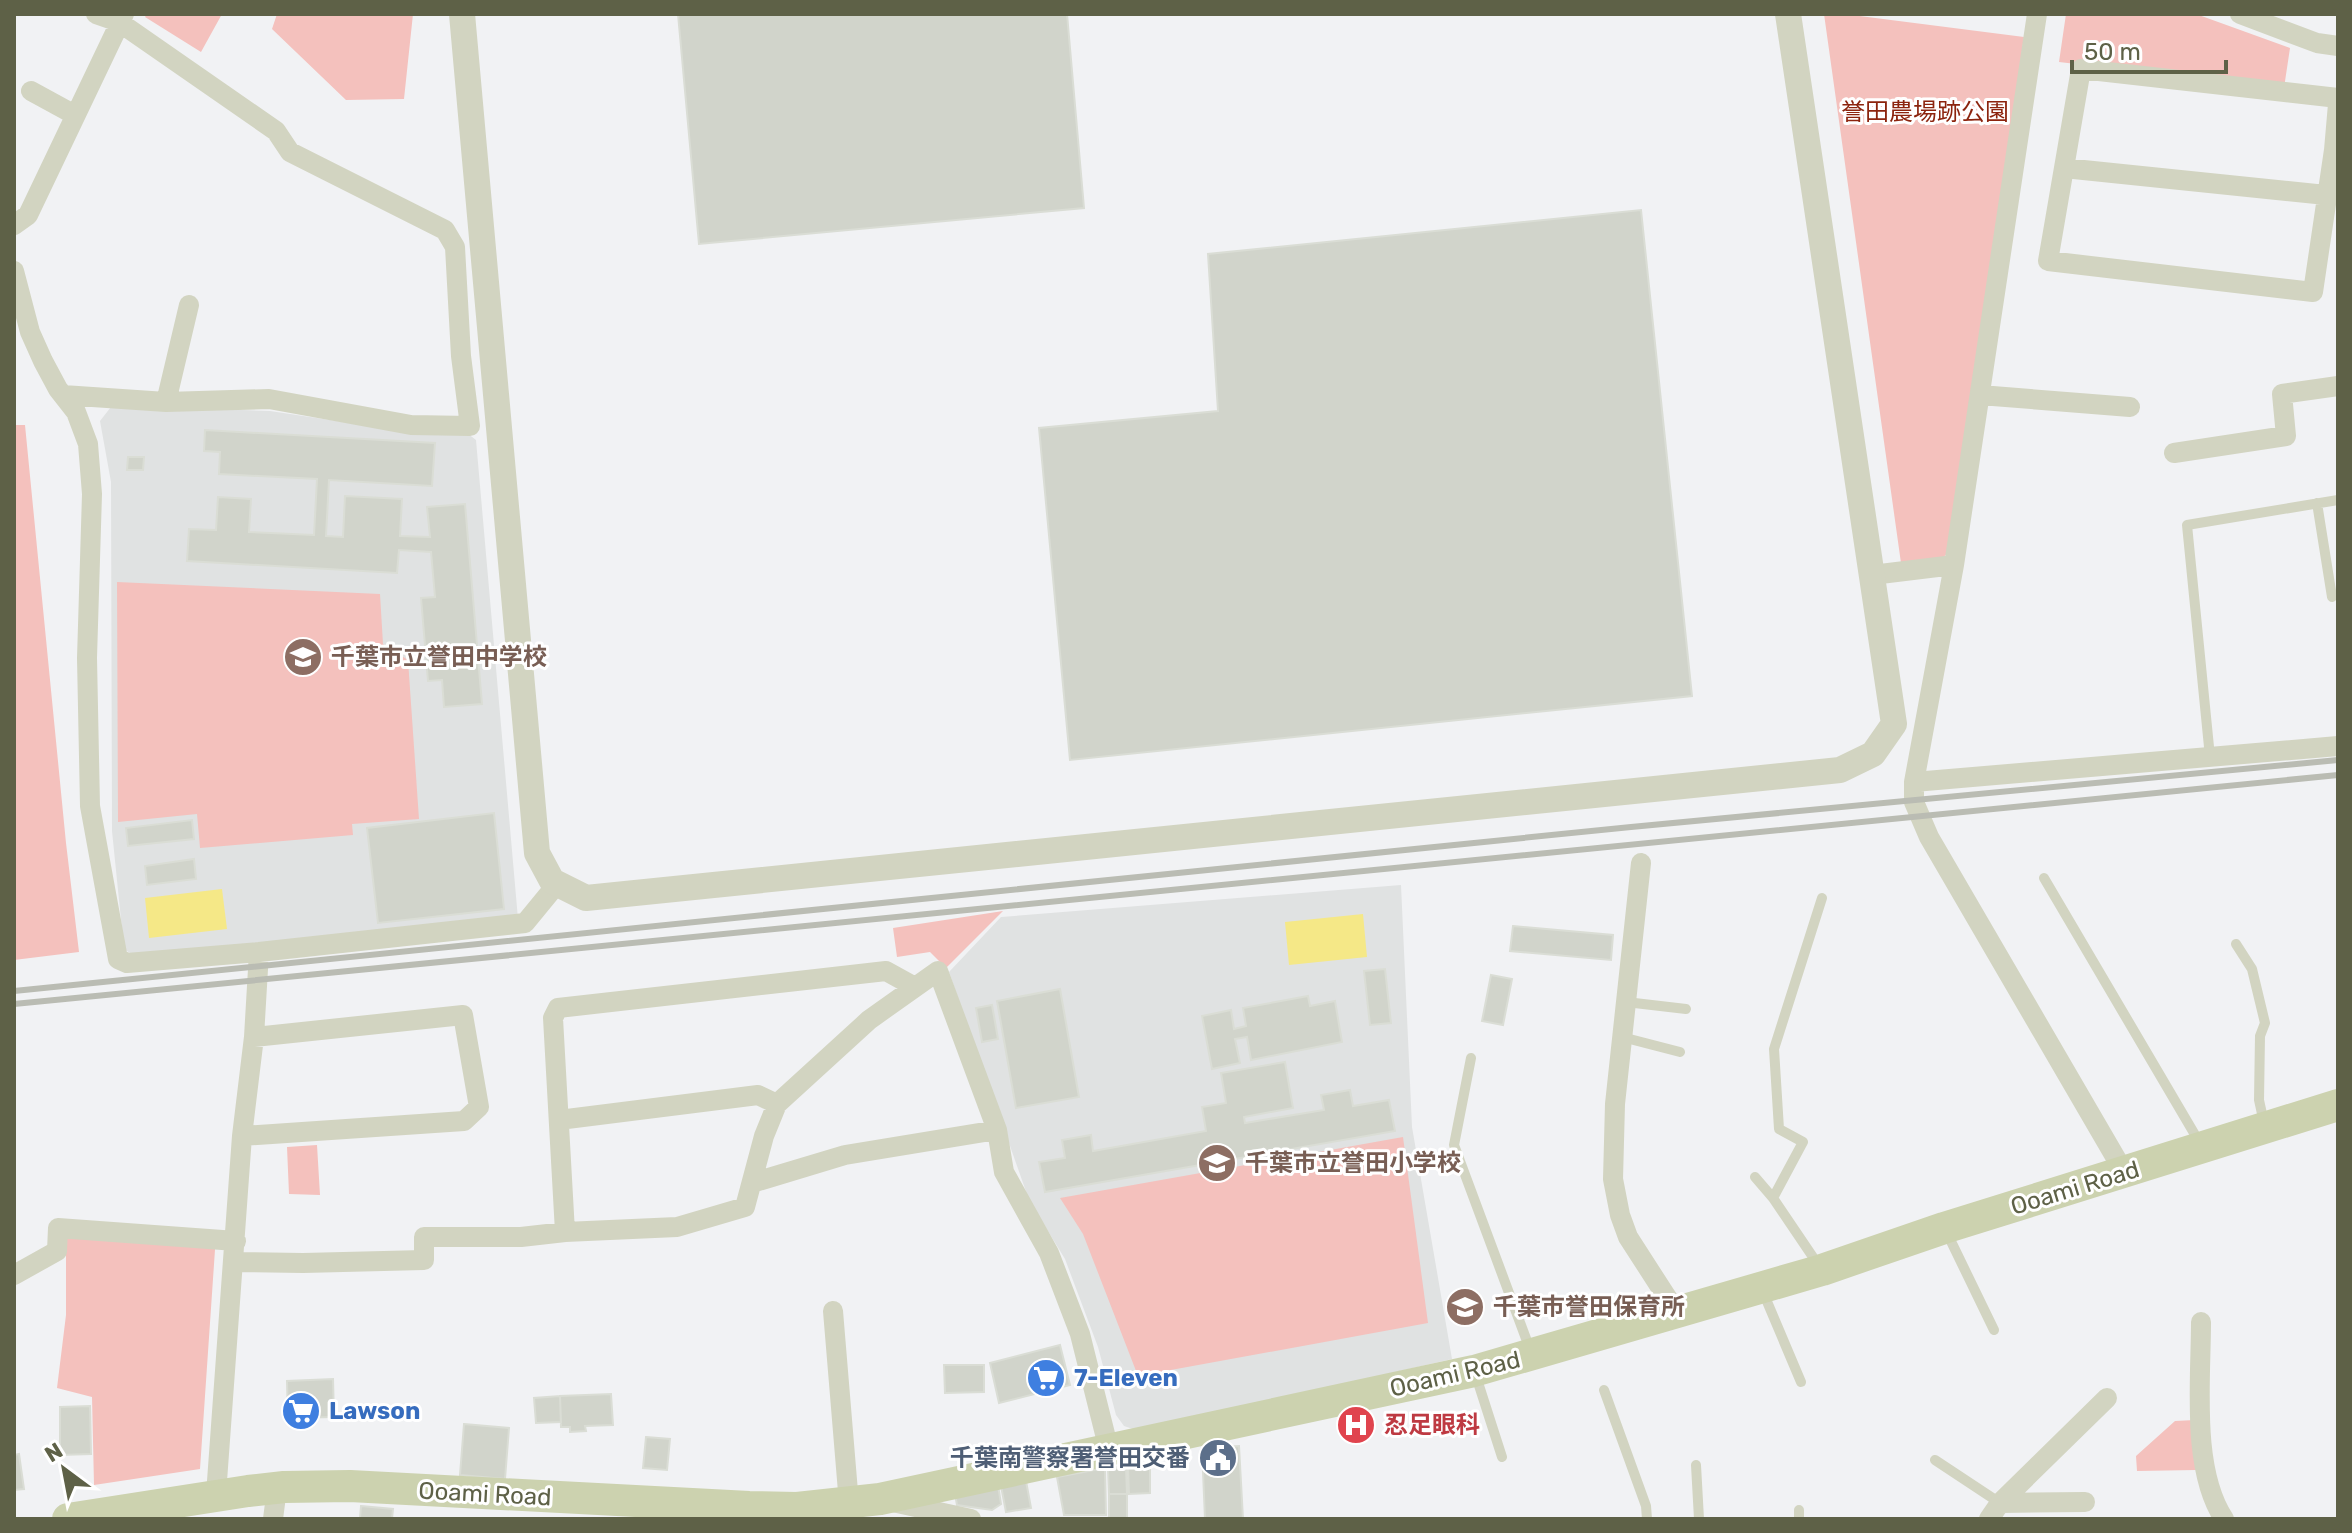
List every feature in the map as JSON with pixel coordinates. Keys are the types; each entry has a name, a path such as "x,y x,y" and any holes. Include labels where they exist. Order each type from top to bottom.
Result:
{"main road":[{"name":"Ooami Road","path":"68,1519 216,1495 275,1504 350,1486 748,1513 865,1502 1532,1356 1822,1270 1944,1228 2338,1105"}],"street":[{"path":"63,395 166,402 269,399 411,425 470,426 461,356 455,247 445,230 290,152 276,131 122,18 96,14"},
{"path":"462,14 537,853 552,881 586,898 1840,770 1873,754 1894,724 1788,14"},
{"path":"2037,14 1954,565 1914,782 1914,802 1929,837 2124,1172"},
{"path":"2240,14 2317,43 2338,46"},
{"path":"19,216 75,115 122,18"},
{"path":"2338,98 2081,69 2048,261 2313,292 2326,195 2336,150 2338,104"},
{"path":"31,91 75,115"},
{"path":"2064,168 2326,195"},
{"path":"14,271 30,332 43,361 76,412 88,444 92,494 87,658 90,806 118,959 127,963 259,952 525,923 557,884"},
{"path":"166,402 189,305"},
{"path":"2174,453 2286,436 2282,394 2338,386"},
{"path":"1980,395 2130,407"},
{"path":"1872,575 1954,565"},
{"path":"1914,782 2338,746"},
{"path":"1641,863 1615,1104 1613,1179 1628,1237 1677,1313"},
{"path":"216,1495 242,1136 254,1037 259,952"},
{"path":"565,1232 553,1018 558,1008 886,971 915,987"},
{"path":"235,1262 424,1260 424,1237 521,1237 677,1227 745,1207 764,1136 777,1104 869,1020 938,971 997,1130 1004,1172 1049,1253 1080,1334 1109,1450"},
{"path":"242,1136 464,1121 479,1107 463,1015 254,1037"},
{"path":"559,1120 758,1095 777,1104"},
{"path":"752,1183 845,1155 997,1130"},
{"path":"14,1275 57,1251 58,1228 236,1241"},
{"path":"833,1311 865,1502 971,1519"},
{"path":"2201,1322 2201,1453 2214,1504 2224,1519"},
{"path":"1995,1511 2107,1398"},
{"path":"1995,1511 2085,1502"}],"lane":[{"path":"2210,757 2187,525 2338,500"},
{"path":"2317,503 2332,597"},
{"path":"2044,878 2203,1148"},
{"path":"1773,1198 1803,1142 1779,1129 1774,1049 1822,898"},
{"path":"2236,944 2252,969 2265,1023 2260,1036 2259,1100 2266,1128"},
{"path":"1626,1002 1686,1009"},
{"path":"1622,1037 1680,1052"},
{"path":"1471,1058 1454,1145 1532,1356"},
{"path":"1755,1177 1822,1270"},
{"path":"1944,1228 1994,1330"},
{"path":"1761,1287 1801,1382"},
{"path":"1474,1371 1502,1457"},
{"path":"1604,1390 1646,1506 1647,1519"},
{"path":"1935,1460 1995,1511"},
{"path":"1696,1465 1699,1519"}],"shaded area":[{"name":"千葉市立誉田中学校","path":"114,403 270,411 430,435 467,433 476,440 518,919 136,957 124,949 112,831 111,482 100,421"},
{"name":"千葉市立誉田小学校","path":"1401,885 1412,1127 1452,1359 1139,1431 1124,1426 1116,1415 1098,1347 1065,1259 1029,1200 949,972 1001,917"},
{"path":"222,889 227,929 149,938 145,898"},
{"path":"1363,914 1367,957 1289,965 1285,922"}],"green space":[{"path":"147,14 222,14 201,52 145,17"},
{"path":"277,14 413,14 404,99 346,100 272,29"},
{"name":"誉田農場跡公園","path":"1824,14 2024,37 1950,550 1943,558 1901,563"},
{"path":"2066,14 2196,14 2290,48 2284,88 2059,62"},
{"path":"14,425 25,425 79,952 14,960"},
{"path":"117,582 380,594 383,644 408,660 419,819 352,824 353,835 200,848 197,814 118,822"},
{"path":"1003,911 946,968 930,952 897,957 893,928"},
{"path":"1403,1137 1428,1323 1138,1376 1083,1234 1060,1198"},
{"path":"317,1145 320,1195 289,1194 287,1147"},
{"path":"66,1235 216,1235 200,1469 94,1485 92,1397 57,1388 66,1315"},
{"path":"2195,1420 2196,1470 2137,1471 2136,1456 2175,1421"}],"building":[{"path":"678,14 1067,14 1084,208 699,244"},
{"path":"1641,210 1692,696 1070,760 1039,428 1218,411 1208,254"},
{"path":"205,430 435,443 432,486 329,480 326,536 343,537 345,496 402,499 400,536 430,537 427,507 465,504 482,704 444,707 442,680 428,681 421,598 435,597 431,552 399,550 397,573 187,561 189,529 216,530 218,497 251,499 249,532 314,535 317,479 219,474 220,452 204,451"},
{"path":"128,457 144,457 143,470 127,470"},
{"path":"494,813 504,909 378,923 367,828"},
{"path":"192,820 194,839 128,846 126,828"},
{"path":"194,859 196,879 147,885 145,866"},
{"path":"1513,926 1613,935 1611,960 1510,951"},
{"path":"1385,969 1391,1023 1370,1025 1364,971"},
{"path":"1491,975 1512,979 1503,1025 1482,1021"},
{"path":"1060,989 1079,1097 1016,1108 997,1001"},
{"path":"1308,996 1310,1006 1335,1001 1342,1042 1251,1060 1247,1037 1235,1039 1240,1063 1212,1069 1202,1016 1231,1010 1234,1029 1246,1026 1243,1008"},
{"path":"992,1005 998,1039 982,1042 976,1008"},
{"path":"1285,1062 1293,1108 1244,1117 1245,1123 1324,1110 1321,1095 1350,1090 1353,1106 1389,1100 1395,1131 1045,1192 1039,1162 1065,1158 1062,1140 1091,1135 1093,1151 1206,1131 1202,1107 1226,1103 1221,1073"},
{"path":"1060,1345 1070,1385 999,1403 990,1363"},
{"path":"944,1365 984,1365 984,1392 945,1393"},
{"path":"333,1379 334,1417 288,1418 287,1381"},
{"path":"611,1394 613,1425 585,1426 586,1431 570,1432 570,1427 561,1427 560,1396"},
{"path":"560,1396 561,1422 536,1423 534,1398"},
{"path":"90,1406 91,1454 60,1455 60,1407"},
{"path":"464,1424 509,1428 505,1479 460,1475"},
{"path":"646,1437 670,1439 667,1470 643,1468"},
{"path":"1239,1446 1243,1519 1205,1519 1202,1448"},
{"path":"19,1454 24,1489 14,1490 14,1455"},
{"path":"1150,1465 1150,1493 1129,1494 1128,1466"},
{"path":"1126,1467 1127,1494 1109,1494 1108,1468"},
{"path":"1105,1468 1106,1515 1064,1515 1057,1477"},
{"path":"1026,1481 1031,1508 1006,1512 1001,1486"},
{"path":"998,1485 1001,1504 992,1510 957,1505 955,1494"},
{"path":"1109,1494 1127,1494 1127,1519 1109,1519"},
{"path":"361,1506 393,1509 392,1519 360,1519"}],"railway":[{"path":"14,991 1631,827 2338,760"},
{"path":"14,1004 2338,775"}],"place":[{"name":"千葉市立誉田中学校","path":"303,657"},
{"name":"千葉市立誉田小学校","path":"1217,1163"},
{"name":"千葉市誉田保育所","path":"1465,1307"},
{"name":"7-Eleven","path":"1046,1378"},
{"name":"Lawson","path":"301,1411"},
{"name":"忍足眼科","path":"1356,1425"},
{"name":"千葉南警察署誉田交番","path":"1218,1458"}]}
